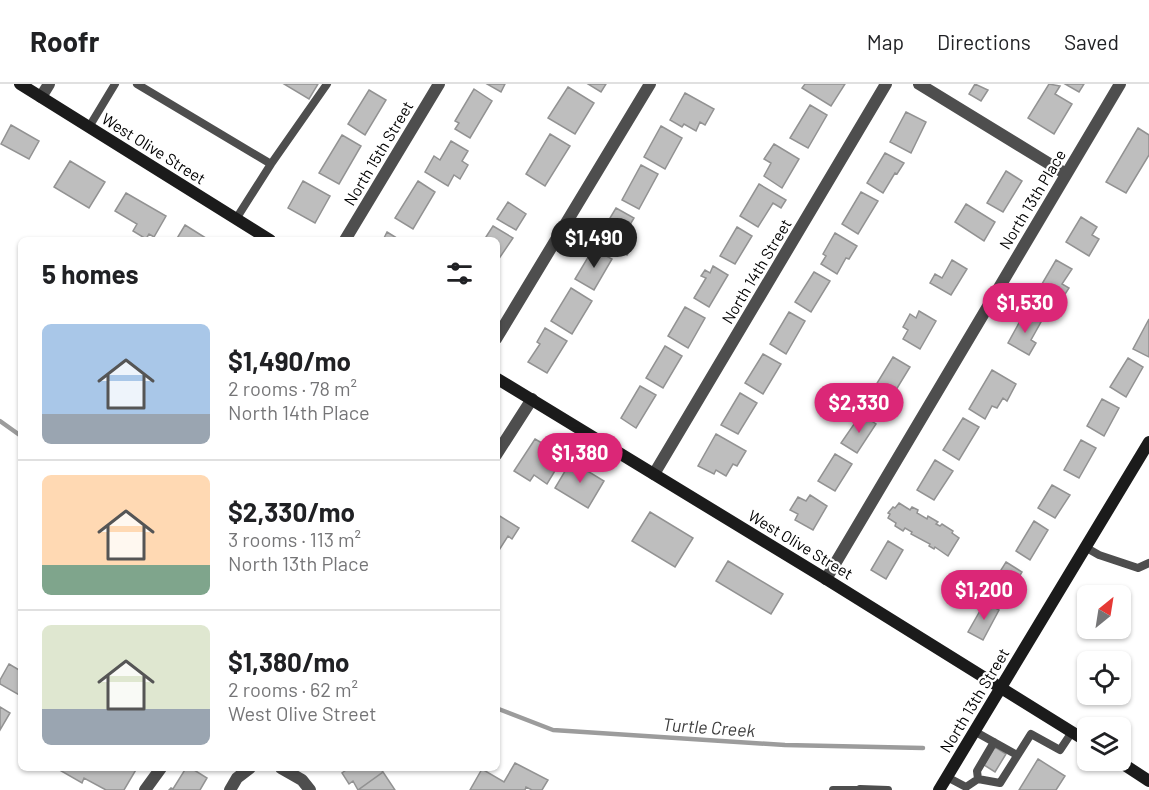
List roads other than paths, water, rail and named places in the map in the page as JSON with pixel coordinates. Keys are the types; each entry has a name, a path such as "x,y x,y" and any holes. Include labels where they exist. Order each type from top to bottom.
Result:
{"main road":[{"name":"West Olive Street","path":"20,84 265,237"},
{"name":"West Olive Street","path":"500,380 1077,735"},
{"name":"North 13th Street","path":"939,790 1149,442"},
{"path":"1131,769 1149,781"}],"street":[{"path":"41,97 49,84"},
{"name":"North 15th Street","path":"347,237 439,84"},
{"path":"500,332 650,84"},
{"name":"North 14th Street","path":"654,474 886,84"},
{"path":"919,84 1066,174"},
{"name":"North 13th Place","path":"826,579 1120,84"},
{"path":"500,449 532,399"},
{"path":"145,790 159,771"},
{"path":"230,790 237,778 246,771"},
{"path":"286,771 302,780 310,790"}],"lane":[{"path":"89,127 115,84"},
{"path":"136,84 271,164"},
{"path":"236,219 327,84"},
{"path":"1086,547 1099,555 1138,568 1149,563"},
{"path":"974,731 1017,755"},
{"path":"947,777 966,787 978,779 1000,783 1031,734 1060,750 1072,732"},
{"path":"978,779 977,771 994,742"},
{"path":"833,790 888,790"}],"waterway":[{"name":"Turtle Creek","path":"0,421 18,434"},
{"name":"Turtle Creek","path":"500,710 553,730 785,745 923,748"}]}
